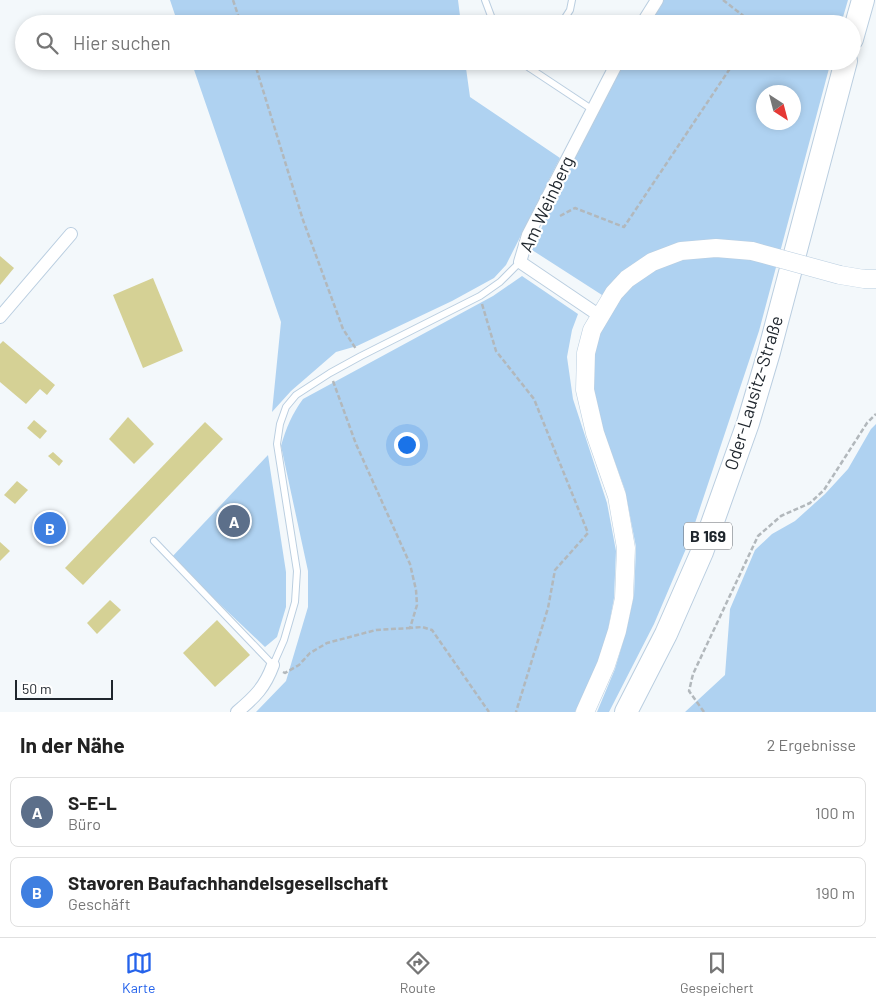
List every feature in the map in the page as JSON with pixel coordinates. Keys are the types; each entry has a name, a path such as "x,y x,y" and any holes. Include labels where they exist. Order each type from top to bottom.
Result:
{"highway":[{"path":"859,15 864,0"},
{"name":"Oder-Lausitz-Straße","path":"626,712 666,634 702,552 748,423 769,352 844,70"}],"street":[{"path":"648,15 657,0"},
{"name":"Am Weinberg","path":"600,316 520,262 528,235 613,70"},
{"path":"0,317 71,234"},
{"path":"585,712 606,665 618,631 624,598 626,548 617,496 595,433 584,390 586,354 592,330 614,293 628,279 652,262 681,251 716,248 752,251 840,275 864,280 876,279"},
{"path":"237,712 263,688 273,665"}],"lane":[{"path":"485,0 491,15"},
{"path":"567,15 572,0"},
{"path":"533,70 593,110"},
{"path":"154,541 273,665 284,640 295,602 296,571 277,444 280,424 286,407 296,395 330,373 480,296 500,282 520,262"}],"path":[{"path":"233,0 238,15"},
{"path":"723,0 742,15"},
{"path":"257,70 306,229 343,330 361,356"},
{"path":"560,216 575,208 624,227 729,70"},
{"path":"480,296 496,352 534,400 588,533 555,570 548,608 516,712"},
{"path":"330,373 356,444 410,564 416,590 417,605 410,628"},
{"path":"704,712 689,691 693,674 758,536 781,516 810,503 824,490 868,423 876,414"},
{"path":"273,665 285,673 298,665 310,653 327,643 376,630 422,627 432,630 489,712"}],"shaded area":[{"path":"170,0 458,0 460,15 175,15"},
{"path":"659,0 848,0 844,15 650,15"},
{"path":"194,70 466,70 470,97 560,158 506,265 494,278 452,301 357,346 336,352 291,391 272,412 281,322"},
{"path":"617,70 829,70 759,331 688,544 654,624 609,712 597,712 615,669 634,595 636,547 625,490 604,432 594,389 594,353 600,331 616,304 532,250 593,110"},
{"path":"522,276 578,314 572,330 567,357 573,399 607,503 616,551 614,598 608,630 598,663 575,712 256,712 286,681 308,607 308,571 281,446 287,427 296,410 303,399 493,296"},
{"path":"876,424 876,712 685,712 725,675 730,609 755,550 772,534 795,521 825,494 848,469 871,429"},
{"path":"268,455 286,572 286,607 277,637 265,647 171,558"}],"building":[{"path":"0,256 14,268 0,285"},
{"path":"153,278 183,351 143,368 113,295"},
{"path":"3,341 55,385 47,395 40,389 26,404 0,382 0,344"},
{"path":"128,417 154,444 134,464 109,439"},
{"path":"34,420 47,431 40,439 27,428"},
{"path":"205,422 223,439 83,585 65,568"},
{"path":"53,452 63,461 59,466 48,456"},
{"path":"17,481 28,490 15,504 4,495"},
{"path":"0,542 10,551 0,561"},
{"path":"110,600 121,610 97,634 87,623"},
{"path":"217,620 250,655 215,687 183,653"}],"place":[{"name":"S-E-L","path":"234,521"},
{"name":"Stavoren Baufachhandelsgesellschaft","path":"50,528"}]}
